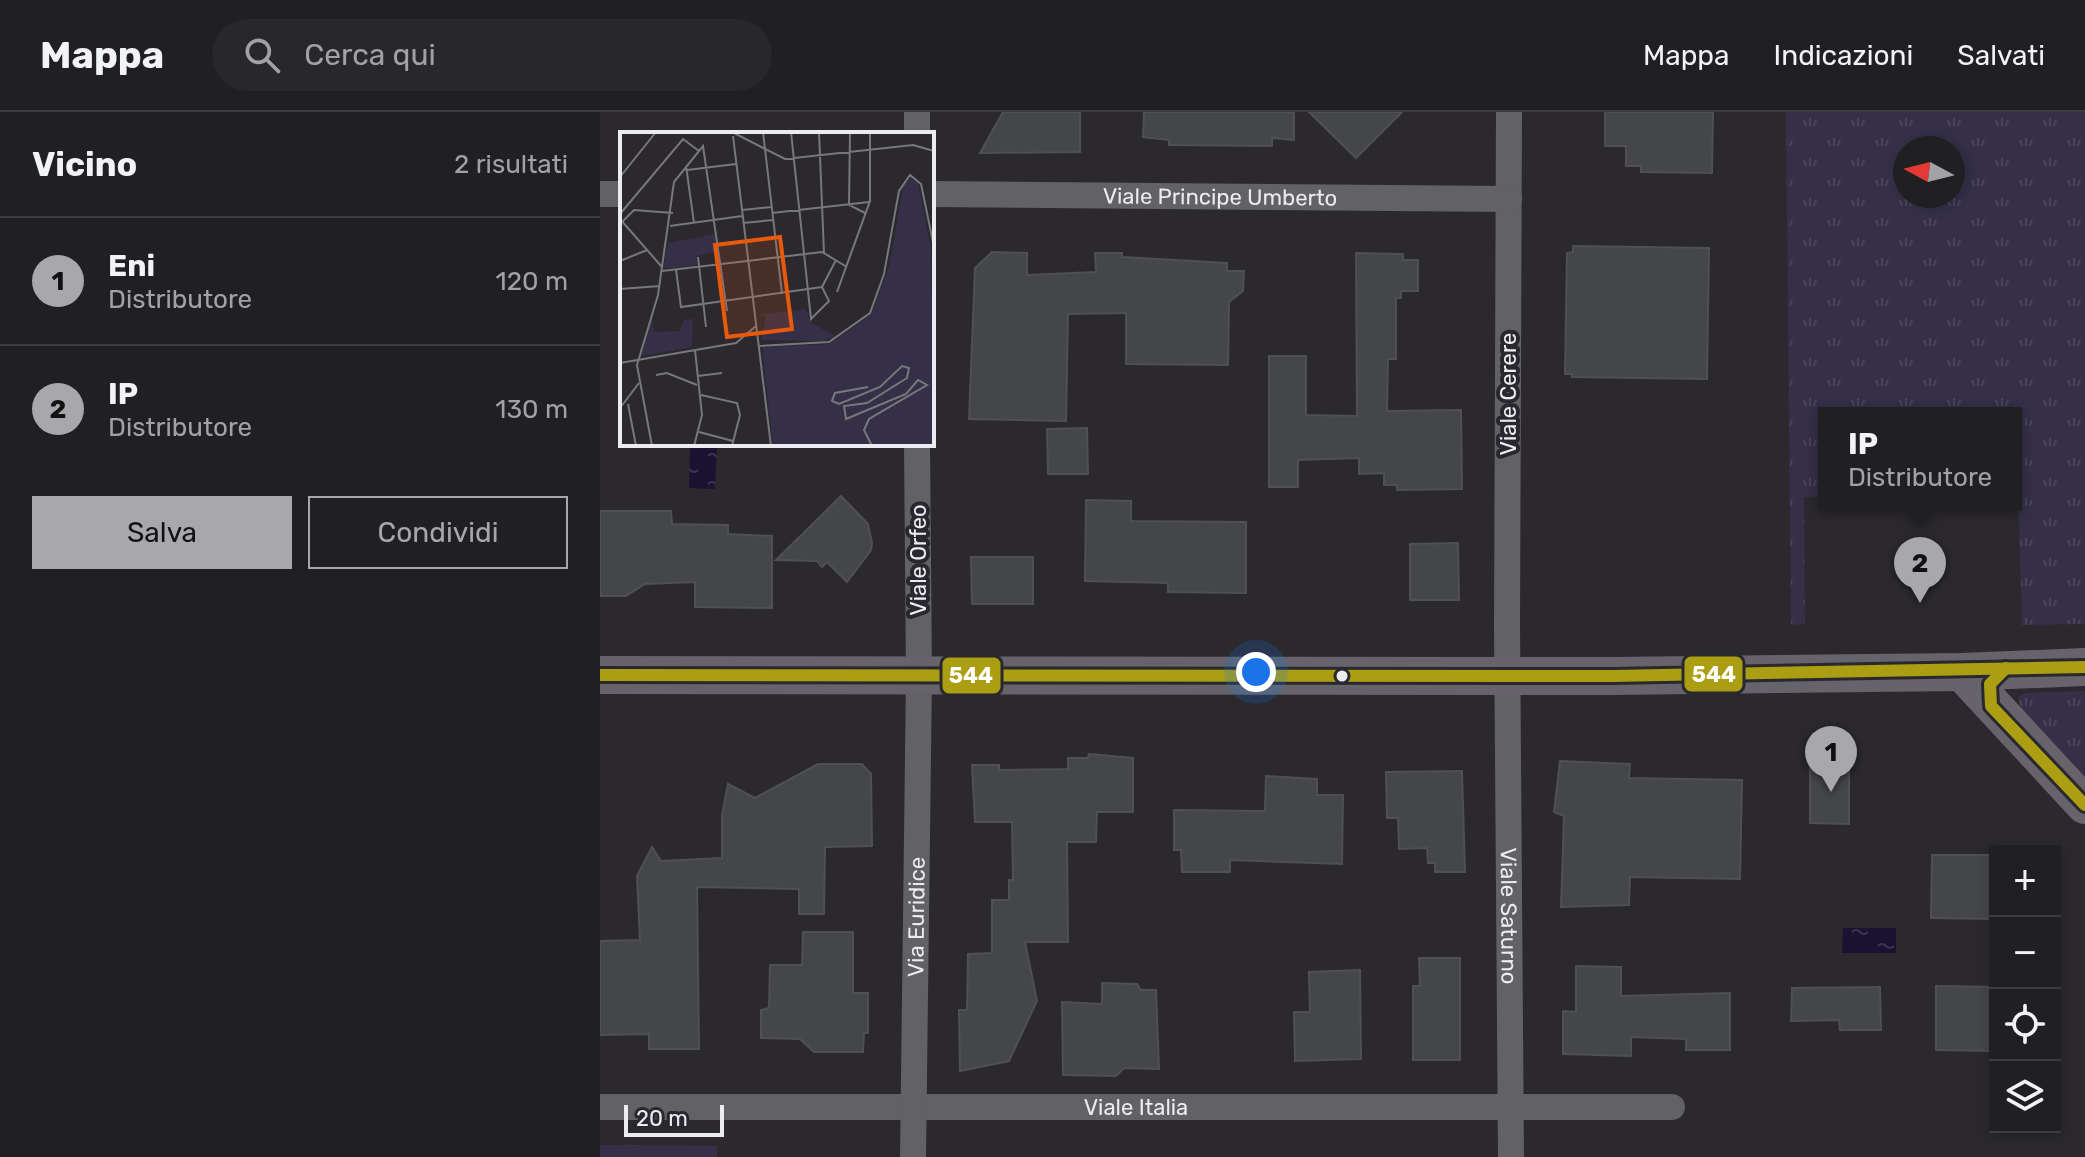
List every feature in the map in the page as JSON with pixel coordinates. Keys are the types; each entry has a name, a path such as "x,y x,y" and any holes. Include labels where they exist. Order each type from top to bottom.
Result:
{"street":[{"name":"Viale Cerere","path":"1507,677 1509,112"},
{"name":"Viale Principe Umberto","path":"934,194 1509,199"},
{"name":"Viale Orfeo","path":"917,446 919,676"},
{"path":"600,675 1507,677 1962,672 2085,667"},
{"path":"1991,706 1988,686 1994,676 2006,668"},
{"path":"1962,672 2085,805"},
{"name":"Via Euridice","path":"913,1157 919,676"},
{"name":"Viale Saturno","path":"1507,677 1511,1157"},
{"name":"Viale Italia","path":"600,1107 1672,1107"}],"green space":[{"path":"1786,112 2085,112 2085,624 2022,625 2019,511 2022,511 2022,407 1818,407 1818,496 1804,497 1805,624 1791,625"},
{"path":"2085,691 2085,778 2019,707 2019,697 2024,693"},
{"path":"600,1145 717,1146 717,1157 600,1157"}],"water":[{"path":"690,446 717,446 715,489 689,488"},
{"path":"1843,928 1896,928 1896,953 1842,953"}],"building":[{"path":"1003,112 1080,112 1080,152 980,153"},
{"path":"1144,112 1294,112 1294,140 1272,138 1272,146 1169,145 1169,140 1143,137"},
{"path":"1309,112 1402,112 1356,158"},
{"path":"1605,112 1713,112 1712,173 1641,172 1641,166 1626,166 1626,146 1605,146"},
{"path":"1573,246 1709,248 1707,379 1572,377 1572,374 1565,374 1567,253 1573,252"},
{"path":"992,252 1027,253 1027,275 1096,272 1095,253 1227,263 1227,271 1244,271 1243,291 1229,302 1228,365 1126,364 1126,313 1068,314 1066,421 969,419 975,268"},
{"path":"1356,253 1403,254 1403,260 1418,260 1418,291 1401,291 1401,298 1396,298 1396,359 1388,359 1387,411 1461,410 1462,489 1397,490 1397,485 1384,485 1384,473 1359,474 1359,458 1298,460 1298,487 1269,487 1269,356 1306,356 1306,415 1357,416"},
{"path":"1087,428 1088,474 1048,474 1047,429"},
{"path":"841,496 868,524 872,543 871,550 847,582 827,562 822,567 817,561 776,560"},
{"path":"1086,500 1131,501 1131,521 1246,522 1246,593 1168,592 1168,583 1085,581"},
{"path":"600,511 671,511 672,524 728,525 728,534 772,536 772,608 695,607 695,582 645,584 626,596 600,596"},
{"path":"1458,543 1459,600 1410,600 1410,544"},
{"path":"971,557 1033,557 1033,604 972,604"},
{"path":"1089,754 1133,758 1133,812 1097,812 1096,842 1067,842 1068,942 1025,942 1037,1001 1009,1061 960,1071 959,1010 967,1010 968,954 992,953 992,900 1009,900 1009,880 1013,880 1012,822 975,822 972,765 999,765 999,770 1068,769 1068,758 1088,758"},
{"path":"1810,756 1849,756 1849,824 1810,823"},
{"path":"1560,761 1630,764 1629,778 1742,780 1740,879 1630,877 1629,905 1561,907 1564,816 1554,812"},
{"path":"818,764 862,764 871,774 872,846 825,847 824,914 799,914 799,889 697,887 699,1049 649,1049 649,1034 600,1035 600,941 640,940 637,876 652,847 661,861 722,858 722,815 728,784 755,798"},
{"path":"1462,771 1465,872 1435,872 1435,863 1428,863 1427,848 1399,849 1398,818 1387,818 1386,772"},
{"path":"1266,776 1317,779 1317,795 1343,795 1342,864 1230,860 1230,872 1182,872 1181,850 1174,850 1174,810 1265,811"},
{"path":"1932,855 1989,855 1989,919 1931,918"},
{"path":"803,932 853,932 853,993 868,993 868,1033 864,1033 863,1052 814,1052 800,1039 761,1038 761,1010 769,1008 770,965 802,965"},
{"path":"1419,958 1460,958 1460,1060 1413,1060 1413,986 1420,986"},
{"path":"1576,966 1621,967 1621,996 1730,993 1730,1050 1686,1050 1686,1039 1631,1037 1631,1056 1563,1054 1563,1011 1576,1012"},
{"path":"1360,970 1361,1059 1295,1061 1294,1012 1310,1012 1309,972"},
{"path":"1102,983 1137,984 1141,990 1156,990 1159,1069 1124,1068 1116,1076 1063,1075 1062,1002 1102,1004"},
{"path":"1936,986 1989,987 1989,1051 1936,1050"},
{"path":"1880,987 1881,1030 1840,1030 1839,1020 1791,1021 1792,988"}],"transit line":[{"name":"544","path":"600,675 1612,676 2085,667"},
{"name":"544","path":"2006,668 1990,684 1991,706 2085,805"}],"place":[{"name":"IP","path":"1920,603"},
{"name":"Eni","path":"1831,792"}]}
